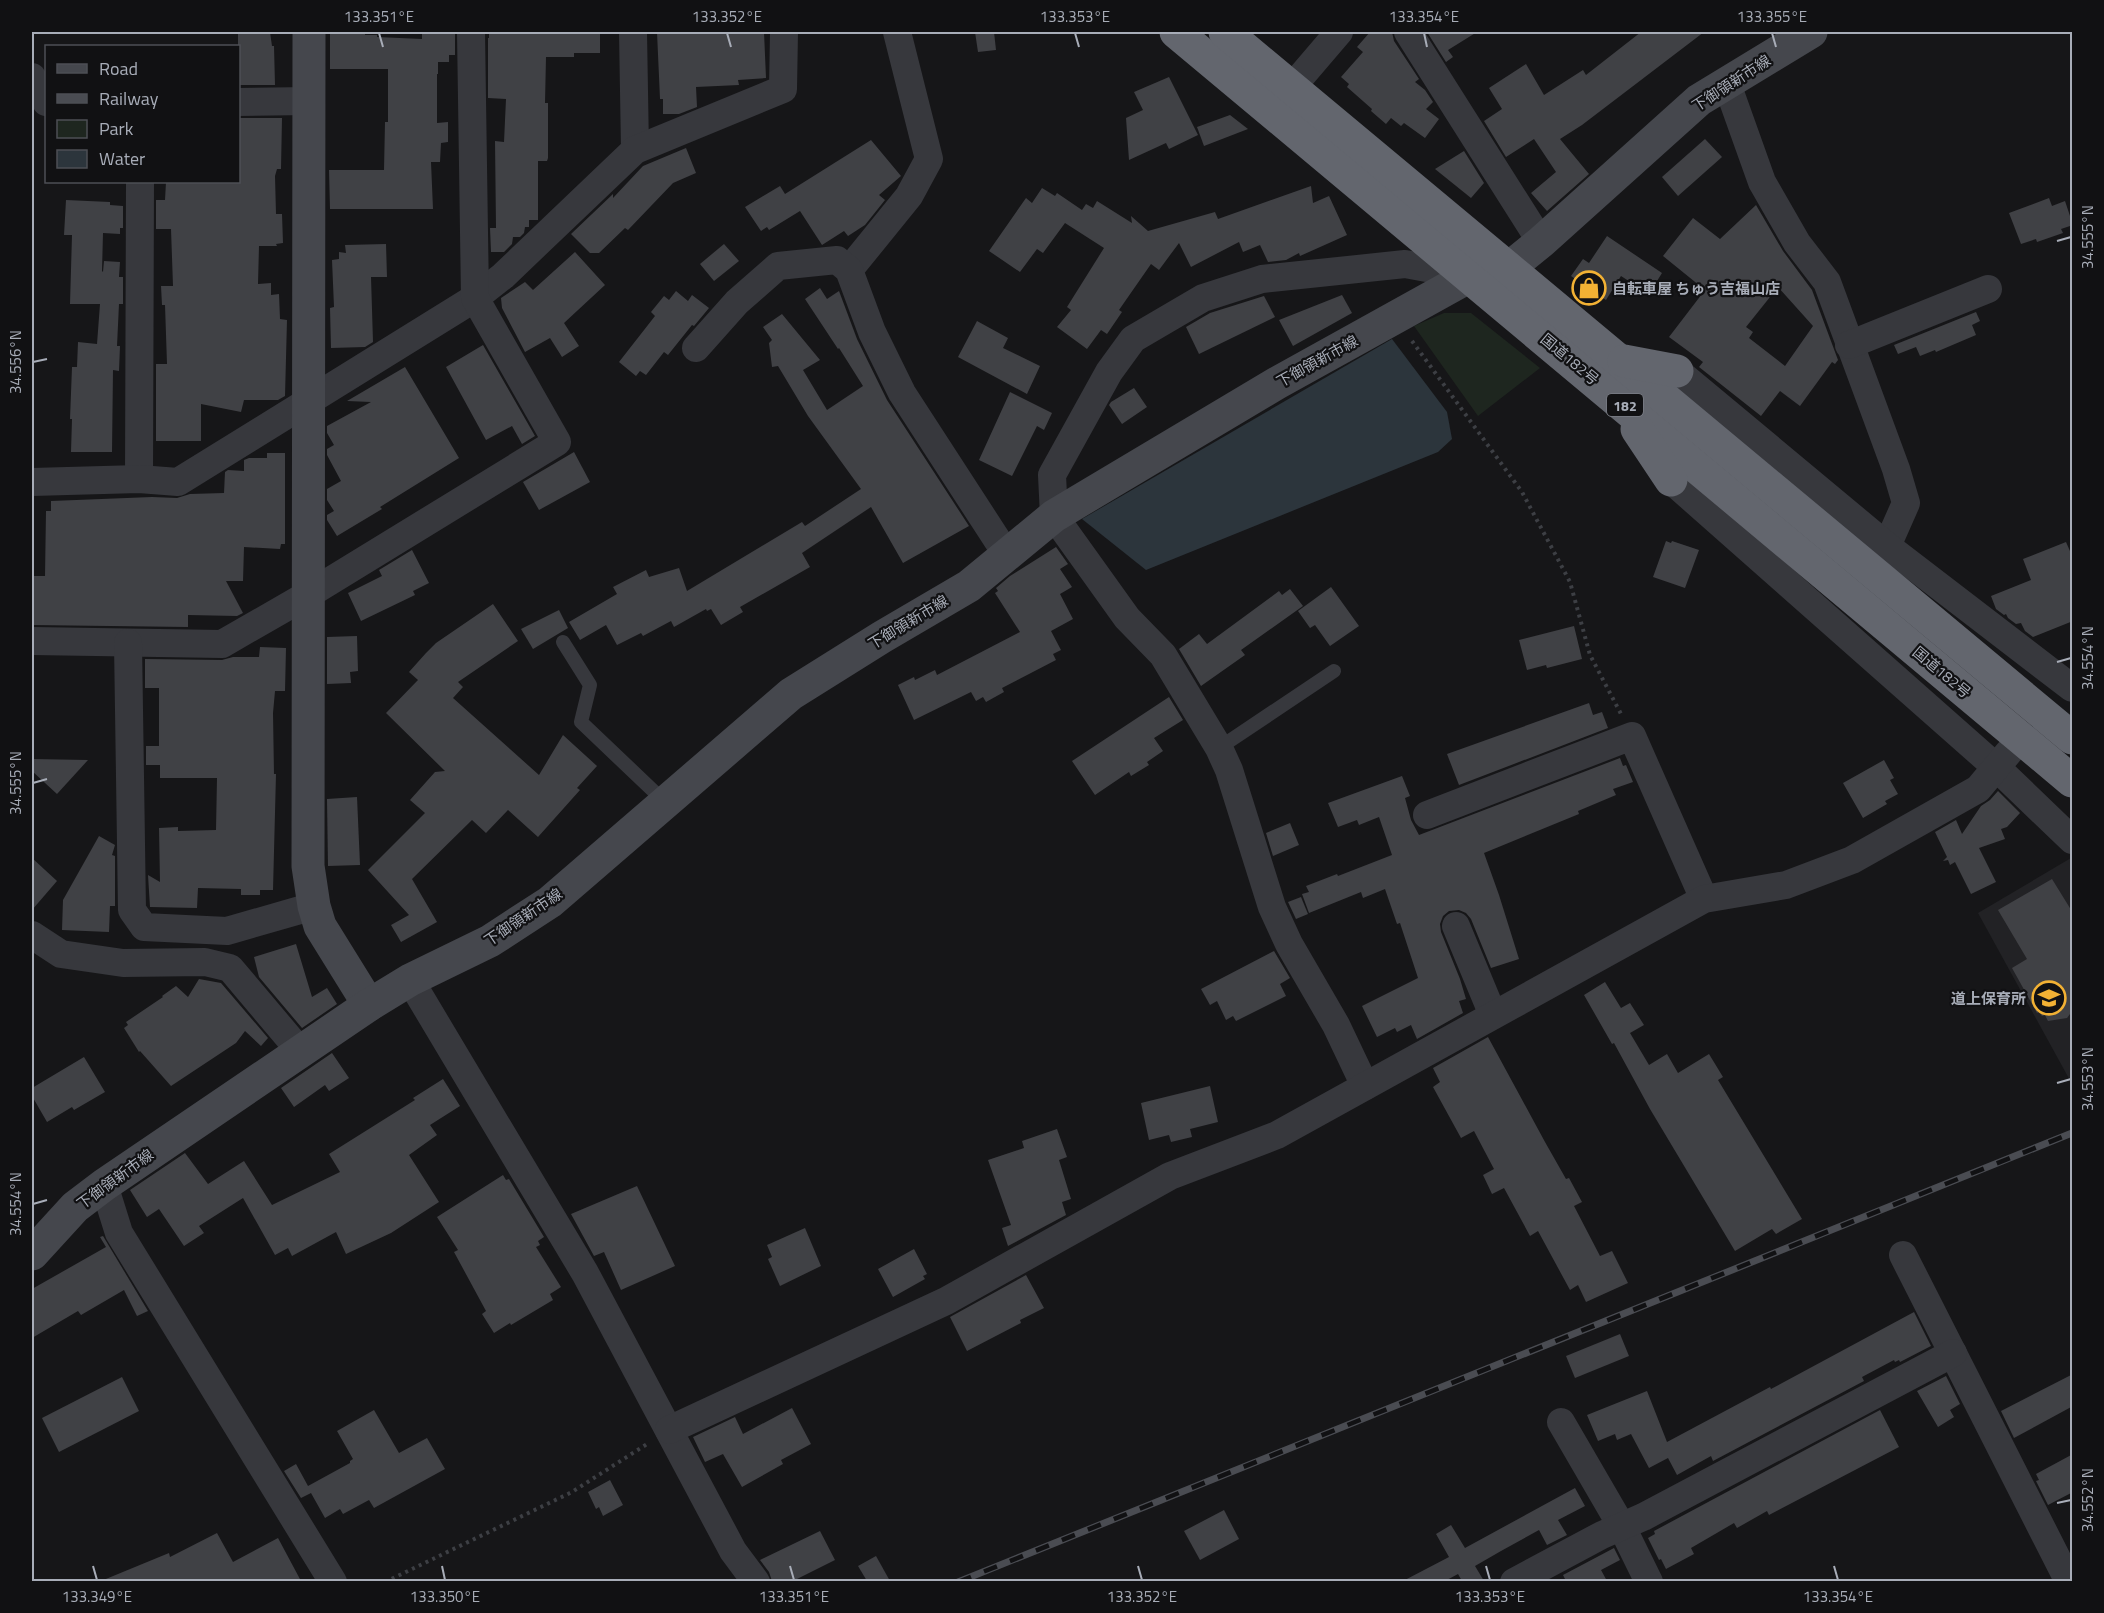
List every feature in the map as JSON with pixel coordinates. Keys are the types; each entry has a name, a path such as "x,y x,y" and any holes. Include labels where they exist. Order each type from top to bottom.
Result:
{"highway":[{"name":"国道182号","path":"1176,32 2073,782"},
{"name":"国道182号","path":"1224,32 2073,738"},
{"path":"1620,360 1677,371"},
{"path":"1613,396 1671,480"}],"main road":[{"path":"309,32 308,866 314,906 320,926 369,1005"},
{"name":"下御領新市線","path":"32,1254 75,1207 104,1185 300,1051 410,980 490,940 550,902 791,694 969,585 1054,516 1277,383 1470,276 1509,267 1541,242 1699,100 1801,34"}],"street":[{"path":"32,641 222,644 309,594 557,442 475,298 471,32"},
{"path":"633,32 634,150"},
{"path":"32,482 139,479 178,482 475,298 503,276 634,150 783,89 784,32"},
{"path":"849,270 909,196 929,159 897,32"},
{"path":"1292,87 1339,32"},
{"path":"1408,32 1541,242"},
{"path":"32,77 45,100"},
{"path":"1726,84 1762,182 1797,243 1827,282 1896,469 1906,503 1887,546"},
{"path":"240,102 309,101"},
{"path":"139,479 140,183"},
{"path":"696,348 737,302 778,266 837,260 849,270 872,332 903,393 1007,555"},
{"path":"1365,1086 1336,1025 1289,944 1272,907 1229,770 1219,748 1163,655 1127,618 1054,516 1052,475 1109,372 1133,339 1203,298 1262,279 1405,264 1470,276"},
{"path":"1849,345 1988,289"},
{"path":"1677,371 1887,546 2065,688"},
{"path":"1671,480 2003,760 2073,840"},
{"path":"128,643 132,910 144,927 227,931 314,906"},
{"path":"1427,815 1632,736 1704,899"},
{"path":"669,1430 946,1301 1170,1176 1277,1135 1704,899 1786,885 1852,860 1978,789 2003,760"},
{"path":"1456,926 1493,1015"},
{"path":"32,934 61,954 123,963 205,962 230,968 300,1051"},
{"path":"410,980 585,1273 733,1551 756,1581"},
{"path":"104,1185 119,1233 333,1581"},
{"path":"1903,1255 2068,1581"},
{"path":"1514,1581 1622,1527 1953,1353"},
{"path":"1561,1422 1622,1527 1642,1579"}],"lane":[{"path":"563,642 590,685 581,722 665,802"},
{"path":"1219,748 1334,671"}],"path":[{"path":"1395,318 1522,492 1570,582 1590,655 1632,736"},
{"path":"385,1581 572,1492 669,1430"}],"shaded area":[{"name":"道上保育所","path":"2071,858 2072,860 2072,1084 1978,913"}],"green space":[{"path":"1444,313 1471,313 1540,368 1478,416 1414,326"}],"water":[{"path":"1392,339 1447,412 1452,439 1438,452 1146,570 1082,519"}],"building":[{"path":"238,32 270,32 272,46 274,46 275,85 240,85 240,45 238,45"},
{"path":"330,32 365,32 365,35 377,35 377,37 422,39 422,32 452,32 455,34 455,55 449,55 449,62 438,62 437,123 448,122 448,142 441,143 440,162 431,162 433,209 330,209 329,170 384,170 385,122 388,122 388,69 330,69"},
{"path":"489,32 600,32 600,53 574,53 574,57 546,57 545,103 548,103 548,158 547,161 538,161 538,220 529,220 529,227 525,227 520,237 513,237 512,244 504,252 491,252 490,228 496,228 495,141 504,142 506,99 488,98"},
{"path":"657,32 764,32 766,78 738,80 739,85 696,87 697,107 679,114 663,114 663,99 660,99"},
{"path":"975,32 994,32 996,50 978,52"},
{"path":"1370,32 1392,32 1394,41 1419,79 1415,82 1425,90 1433,102 1426,109 1439,119 1425,138 1404,123 1401,126 1391,118 1386,124 1347,87 1349,84 1341,77 1363,52 1357,47"},
{"path":"1427,32 1477,32 1448,50 1453,57 1446,62"},
{"path":"1641,32 1704,32 1582,125 1560,139 1589,174 1547,211 1531,193 1556,172 1534,139 1506,157 1484,121 1502,109 1489,88 1526,64 1544,95 1583,70 1586,75"},
{"path":"1169,77 1198,135 1169,149 1166,143 1129,160 1126,118 1143,110 1134,92"},
{"path":"1230,115 1248,129 1204,146 1197,127"},
{"path":"240,118 282,118 281,169 277,169 275,176 276,214 282,214 283,243 276,244 277,246 259,246 258,284 271,283 271,295 279,294 280,319 287,320 285,396 278,400 244,400 241,412 201,404 201,441 156,441 156,364 167,364 165,305 162,305 161,286 173,286 171,229 156,229 156,200 165,200 166,183 240,183"},
{"path":"1705,139 1722,157 1678,196 1662,177"},
{"path":"871,140 901,176 879,195 885,200 865,225 848,236 844,231 822,245 800,211 769,230 767,227 761,231 745,207 780,186 785,194"},
{"path":"686,148 696,173 673,183 628,230 625,228 599,253 590,253 571,234 613,194 613,198 643,166"},
{"path":"1464,151 1484,183 1471,198 1435,169"},
{"path":"1311,186 1313,203 1329,196 1347,235 1300,256 1299,253 1286,260 1268,262 1260,245 1243,252 1239,242 1191,267 1179,243 1159,270 1151,264 1119,310 1122,312 1107,334 1101,330 1087,349 1057,327 1071,310 1067,307 1104,248 1065,223 1043,253 1037,249 1020,272 989,251 1026,198 1032,203 1042,188 1055,196 1057,193 1082,210 1086,204 1093,208 1097,201 1132,223 1131,216 1148,231 1215,212 1218,219"},
{"path":"2049,198 2052,206 2065,201 2073,225 2061,229 2063,233 2037,242 2036,239 2021,244 2009,213"},
{"path":"66,200 110,202 110,205 123,206 123,228 120,228 120,234 103,233 102,271 104,261 120,262 119,277 123,277 123,304 119,304 117,346 120,346 119,371 113,370 112,452 71,452 72,367 77,367 78,342 97,344 100,304 70,304 72,235 64,235"},
{"path":"1756,205 1783,251 1812,290 1838,360 1835,364 1832,362 1800,406 1780,391 1761,416 1699,367 1703,362 1669,337 1705,290 1663,256 1693,218 1720,239","holes":["1778,287 1813,326 1785,366 1749,338 1753,332 1746,327"]},
{"path":"1607,236 1662,273 1649,294 1621,276 1606,300 1571,276 1583,259 1589,263"},
{"path":"386,244 387,277 371,277 373,342 365,347 331,348 330,308 334,307 332,260 339,259 339,252 346,253 345,245"},
{"path":"724,244 739,261 714,281 700,264"},
{"path":"575,252 605,285 564,323 579,346 562,357 550,338 525,352 502,308 501,298 525,282 533,290"},
{"path":"820,288 827,299 839,291 857,339 887,400 969,526 903,563 871,507 802,553 810,567 740,607 743,612 721,625 711,609 707,611 706,609 674,627 671,621 643,636 641,633 617,645 606,625 580,640 569,622 617,594 613,587 646,570 649,577 679,568 687,591 802,522 805,526 861,489 808,416 778,366 772,367 769,343 772,340 763,327 782,314 820,360 803,370 827,410 863,386 805,299"},
{"path":"676,291 688,301 692,295 709,308 668,355 664,352 646,375 640,371 636,376 619,362 655,316 651,312 664,296 669,300"},
{"path":"1342,295 1352,313 1293,346 1279,320"},
{"path":"1264,296 1275,317 1199,354 1186,327 1210,313"},
{"path":"1976,312 1980,321 1972,325 1976,335 1936,352 1935,350 1920,356 1916,347 1898,354 1894,345"},
{"path":"977,321 1008,338 1003,348 1040,366 1027,394 958,357"},
{"path":"483,345 535,436 522,444 512,426 486,440 446,367"},
{"path":"405,367 459,458 337,536 327,520 327,515 334,511 327,500 327,489 341,481 327,455 327,449 334,445 327,433 327,426 371,402 347,401"},
{"path":"1134,388 1147,407 1122,424 1109,405"},
{"path":"1010,392 1052,413 1044,430 1037,426 1012,476 979,460"},
{"path":"574,452 590,482 539,510 523,482"},
{"path":"267,453 285,453 285,544 281,544 280,549 244,547 243,581 226,581 243,613 237,616 188,615 188,627 32,625 32,576 45,576 46,511 51,511 51,501 177,498 190,494 224,493 225,472 228,470 244,471 244,460 267,458"},
{"path":"1666,541 1699,550 1685,588 1653,577"},
{"path":"2066,542 2073,558 2073,621 2033,637 2025,631 2021,623 2016,624 2006,614 1996,609 1991,596 2031,580 2023,559"},
{"path":"1056,547 1068,564 1060,569 1072,587 1060,594 1073,619 1051,631 1061,650 1053,654 1056,660 1002,688 1004,692 986,702 983,697 976,701 971,692 914,720 898,685 935,670 937,675 1020,632 995,593 998,591 996,588 1010,576"},
{"path":"412,550 429,583 413,591 415,595 361,621 348,593 382,576 379,570"},
{"path":"1331,587 1359,626 1330,646 1315,625 1310,628 1298,611"},
{"path":"1290,589 1303,606 1241,650 1245,655 1201,686 1179,649 1199,634 1207,644 1279,591 1282,595"},
{"path":"493,604 518,641 458,682 463,687 453,698 539,775 563,735 597,766 577,788 580,790 538,837 508,810 486,833 472,820 412,879 437,922 401,942 391,925 409,915 368,870 425,813 410,800 435,772 445,771 386,713 418,680 409,672 426,653 436,643"},
{"path":"559,610 568,628 533,649 521,629"},
{"path":"1574,626 1582,659 1547,668 1546,665 1527,670 1519,640"},
{"path":"357,636 358,671 350,672 351,683 327,684 327,637"},
{"path":"260,647 286,648 285,691 275,691 273,713 274,774 276,774 273,890 260,890 260,895 241,895 241,889 198,888 197,908 150,907 148,875 160,882 159,828 178,827 178,831 216,830 217,778 160,778 160,765 146,765 146,746 159,746 159,688 145,688 145,659 222,660 233,657 259,657"},
{"path":"1169,697 1183,720 1154,738 1163,751 1147,762 1149,765 1131,776 1129,772 1095,795 1072,761"},
{"path":"1589,703 1593,715 1602,712 1608,728 1459,785 1447,754"},
{"path":"1620,758 1623,766 1626,765 1633,782 1613,789 1616,795 1578,811 1579,814 1484,853 1519,959 1491,968 1471,919 1459,910 1449,911 1443,916 1440,924 1441,932 1466,999 1459,1001 1463,1013 1417,1039 1411,1025 1397,1032 1395,1028 1377,1037 1362,1006 1418,978 1400,923 1397,924 1385,889 1363,898 1361,892 1309,913 1302,894 1309,892 1306,886 1392,855 1379,817 1359,825 1357,820 1338,827 1328,803 1402,776 1410,796 1405,798 1411,820 1419,835"},
{"path":"32,759 88,760 57,794 32,771"},
{"path":"1884,760 1894,778 1890,780 1898,794 1885,801 1887,804 1863,818 1843,783"},
{"path":"1998,791 2020,813 2007,827 2001,829 2005,839 1979,848 1996,882 1971,894 1955,862 1950,865 1948,860 1943,861 1947,857 1935,832 1956,820 1962,834 1981,806"},
{"path":"357,797 360,865 328,866 327,799"},
{"path":"1290,823 1299,845 1273,856 1266,833"},
{"path":"99,836 115,845 112,855 115,856 115,906 110,906 109,932 62,930 63,900"},
{"path":"32,858 57,881 32,910"},
{"name":"道上保育所","path":"2052,879 2073,913 2073,1010 2067,1018 2048,1021 2045,1015 2037,1013 2012,968 2027,959 1998,910"},
{"path":"1301,897 1308,914 1296,919 1288,902"},
{"path":"296,944 312,997 327,988 337,1004 302,1028 259,977 254,957"},
{"path":"1274,951 1290,978 1280,984 1286,996 1236,1021 1233,1016 1226,1020 1217,1001 1210,1005 1201,989"},
{"path":"199,979 221,983 268,1038 261,1046 245,1031 236,1043 171,1086 139,1052 124,1028 128,1025 126,1022 176,986 188,997"},
{"path":"1605,982 1621,1008 1630,1003 1644,1025 1630,1033 1649,1065 1667,1054 1678,1073 1709,1054 1723,1077 1718,1080 1802,1219 1776,1234 1772,1229 1735,1251 1584,995"},
{"path":"1488,1037 1566,1179 1569,1178 1582,1202 1574,1206 1600,1256 1612,1251 1628,1283 1586,1302 1578,1285 1570,1290 1538,1231 1530,1236 1504,1188 1492,1194 1483,1175 1494,1169 1474,1131 1461,1138 1433,1087 1440,1082 1433,1068"},
{"path":"332,1053 349,1078 329,1091 325,1085 294,1107 281,1088"},
{"path":"84,1057 105,1092 74,1110 72,1107 47,1122 32,1096 32,1088"},
{"path":"443,1079 460,1106 430,1125 437,1135 409,1155 439,1202 391,1233 346,1254 336,1232 292,1256 288,1248 275,1255 243,1198 199,1226 204,1233 184,1246 159,1209 147,1217 130,1190 185,1153 208,1184 244,1161 272,1205 340,1172 329,1154 415,1100 413,1098"},
{"path":"1210,1086 1218,1122 1190,1129 1192,1137 1171,1142 1169,1135 1149,1140 1141,1103"},
{"path":"1057,1129 1067,1157 1059,1160 1071,1199 1062,1202 1066,1215 1008,1246 1002,1228 1011,1225 988,1160 1024,1148 1022,1141"},
{"path":"503,1175 506,1180 509,1179 544,1237 538,1241 540,1245 536,1247 561,1287 550,1294 553,1300 494,1333 482,1314 486,1311 454,1252 458,1250 437,1217"},
{"path":"637,1186 675,1266 621,1290 604,1252 594,1256 571,1214"},
{"path":"805,1228 821,1266 780,1286 768,1259 772,1257 767,1245"},
{"path":"103,1236 148,1311 137,1316 124,1290 81,1315 78,1311 32,1338 32,1289 106,1247 100,1237"},
{"path":"914,1249 927,1274 923,1276 925,1279 893,1297 878,1269"},
{"path":"1026,1275 1044,1308 1020,1320 1021,1323 967,1351 950,1317"},
{"path":"1914,1312 1931,1346 1900,1362 1894,1360 1862,1377 1864,1381 1713,1461 1711,1456 1677,1475 1668,1458 1649,1468 1631,1434 1617,1440 1615,1434 1598,1441 1587,1415 1647,1391 1667,1442"},
{"path":"1620,1334 1629,1356 1575,1378 1566,1356"},
{"path":"2073,1374 2073,1406 2014,1438 2001,1411"},
{"path":"1946,1376 1960,1404 1950,1410 1954,1417 1938,1427 1917,1391"},
{"path":"122,1377 139,1411 59,1452 42,1418"},
{"path":"792,1408 811,1444 781,1460 783,1464 742,1487 723,1454 705,1462 693,1437 735,1417 743,1434"},
{"path":"374,1410 399,1453 427,1438 445,1469 374,1508 369,1500 343,1514 340,1509 325,1518 311,1493 301,1498 284,1471 296,1464 308,1486 350,1463 353,1459 337,1431"},
{"path":"1880,1410 1899,1447 1769,1515 1767,1511 1737,1528 1734,1523 1691,1548 1694,1554 1666,1569 1661,1559 1659,1560 1648,1538 1655,1534 1654,1531"},
{"path":"2073,1454 2073,1492 2048,1505 2036,1481 2039,1480 2036,1474"},
{"path":"610,1480 623,1505 603,1516 599,1507 596,1509 588,1492"},
{"path":"1575,1488 1585,1506 1558,1520 1567,1535 1547,1545 1539,1530 1501,1551 1475,1566 1484,1581 1462,1581 1458,1574 1445,1581 1403,1581 1449,1557 1436,1534 1451,1525 1465,1548"},
{"path":"1224,1510 1239,1539 1200,1560 1184,1531"},
{"path":"820,1531 835,1560 793,1581 772,1581 769,1572 760,1560"},
{"path":"217,1533 233,1562 278,1538 301,1581 101,1581 169,1553 170,1557"},
{"path":"1614,1548 1620,1560 1601,1570 1607,1581 1566,1581 1563,1575"},
{"path":"876,1556 890,1581 867,1581 858,1566"}],"railway":[{"path":"958,1582 2072,1133"}],"place":[{"name":"自転車屋 ちゅう吉福山店","path":"1589,288"},
{"name":"道上保育所","path":"2049,998"}]}
